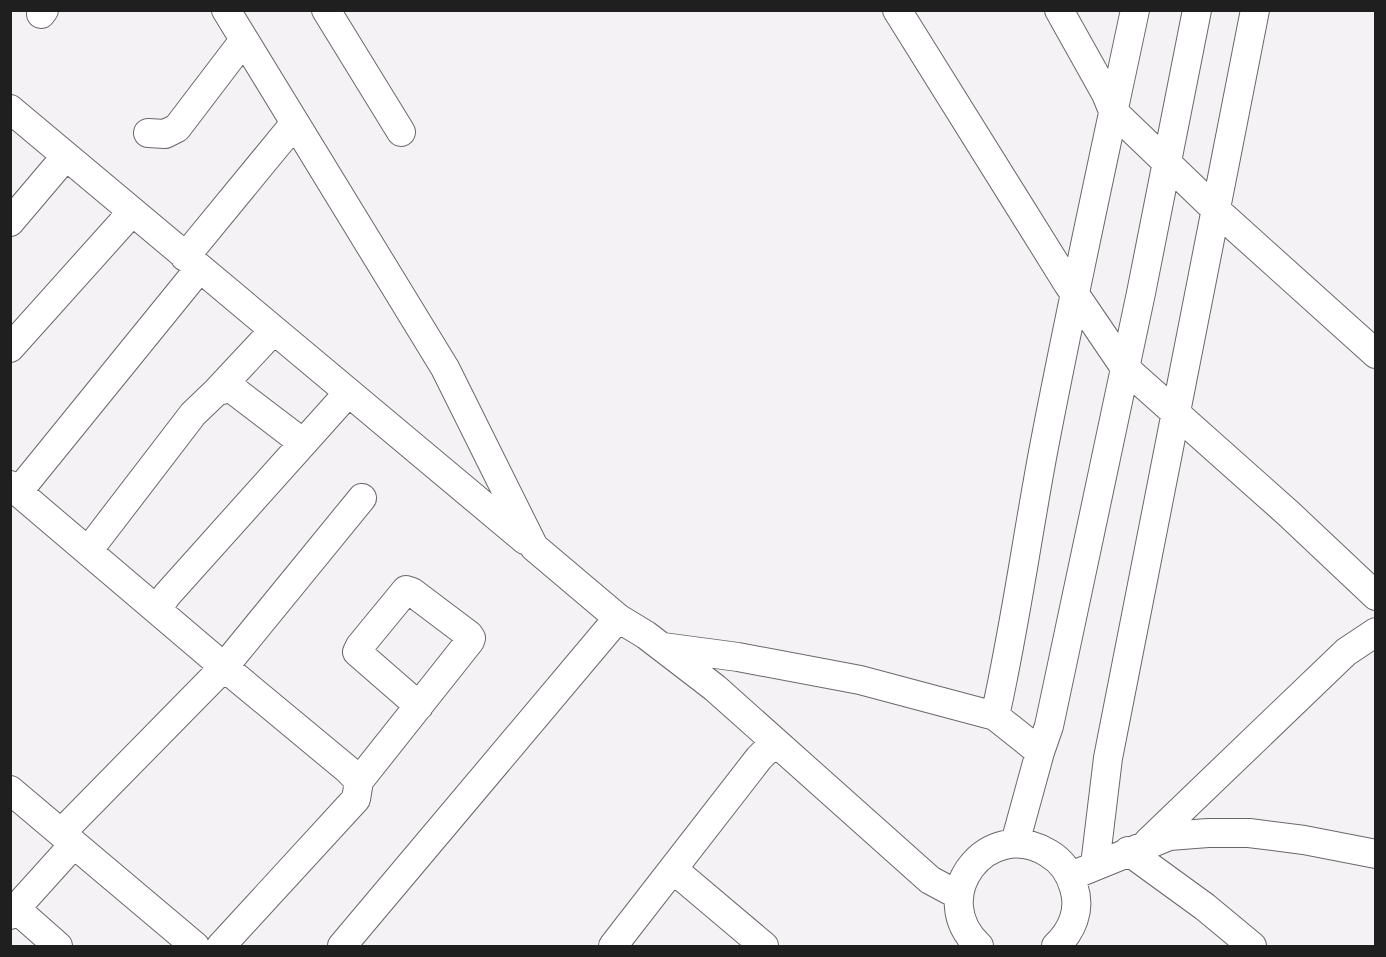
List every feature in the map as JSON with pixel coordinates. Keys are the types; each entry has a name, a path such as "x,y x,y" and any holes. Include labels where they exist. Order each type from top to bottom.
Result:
{"street":[{"path":"226,10 445,368 534,547"},
{"path":"326,10 401,132"},
{"path":"897,10 1075,294 1125,368 1376,596"},
{"path":"1059,10 1106,94 1113,111 1216,210 1376,354"},
{"path":"995,716 1010,652 1044,450 1135,10"},
{"path":"1015,843 1049,726 1125,368 1197,10"},
{"path":"1056,946 1066,936 1075,917 1077,896 1108,758 1255,10"},
{"path":"148,133 165,134 177,128 244,40"},
{"path":"10,109 618,618 646,635 716,688 959,905 969,937 979,946"},
{"path":"295,123 192,263 14,488 359,781"},
{"path":"10,222 66,156"},
{"path":"10,348 132,212"},
{"path":"88,551 193,414 273,331"},
{"path":"217,391 231,388 303,443"},
{"path":"158,610 167,595 348,393"},
{"path":"58,946 13,912 67,838 224,667 362,498"},
{"path":"342,946 618,618"},
{"path":"1137,847 1346,652 1370,644"},
{"path":"662,647 738,657 860,680 995,716 1040,752"},
{"path":"221,946 356,799 359,781 419,705"},
{"path":"613,946 759,758 775,742"},
{"path":"10,790 195,946"},
{"path":"952,946 966,873 981,855 1002,845 1015,843 1037,846 1056,858 1083,870 1169,836 1208,833 1249,833 1304,840 1376,855"},
{"path":"1137,847 1252,946"},
{"path":"674,870 764,946"}]}
